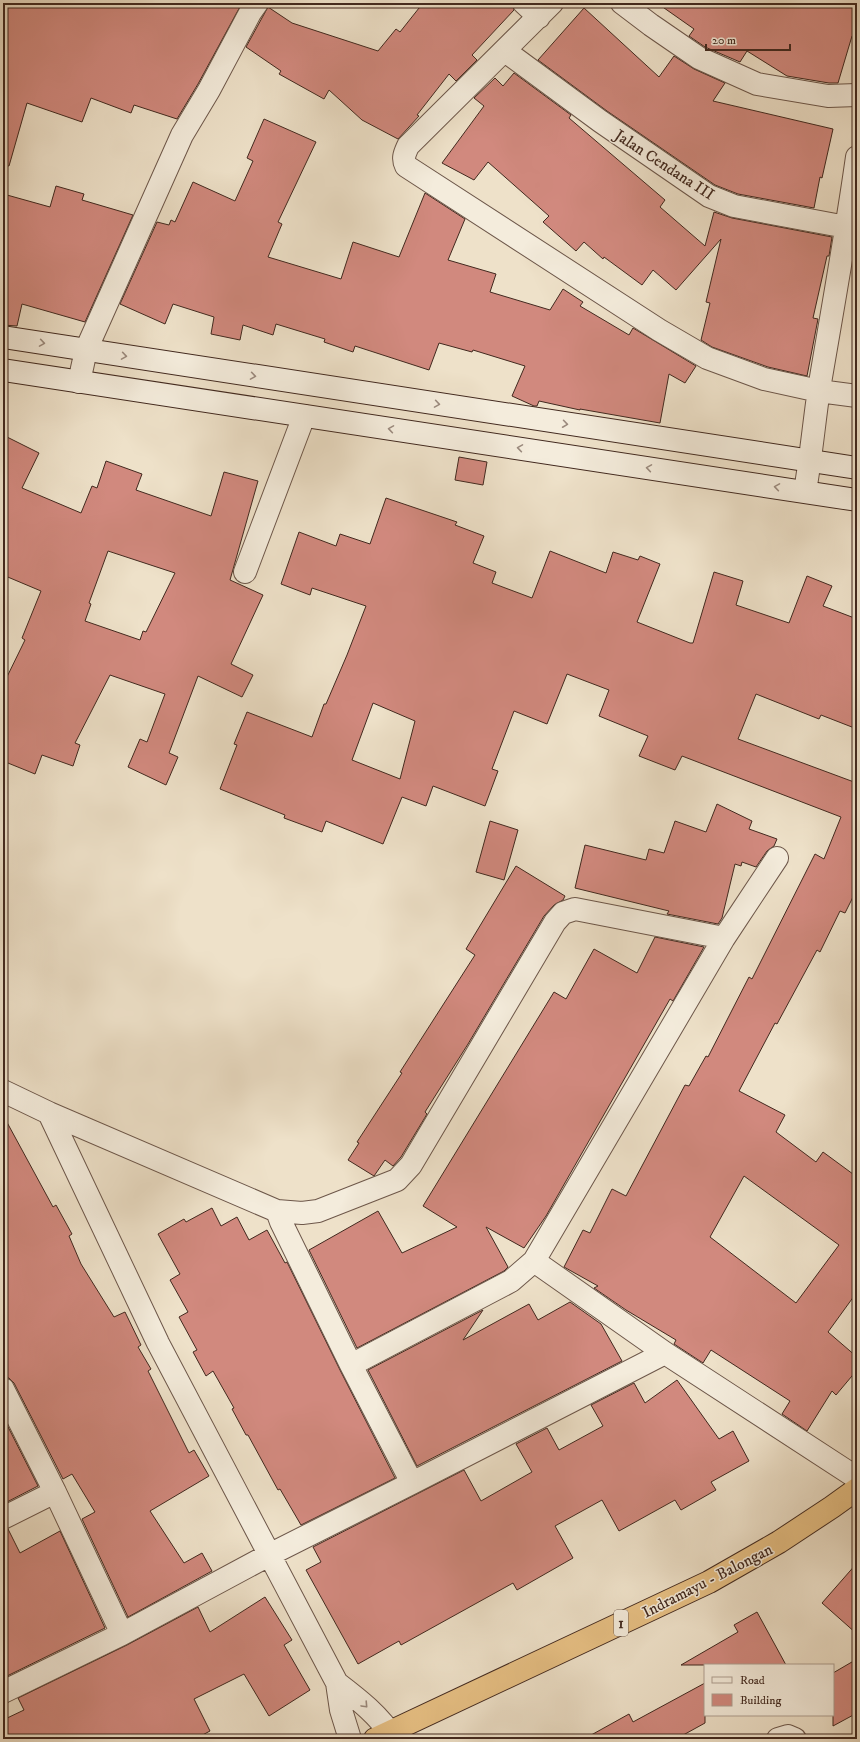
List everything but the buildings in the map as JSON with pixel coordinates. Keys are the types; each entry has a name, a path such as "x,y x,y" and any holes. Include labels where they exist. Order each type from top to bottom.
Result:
{"highway":[{"name":"Indramayu - Balongan","path":"386,1737 709,1582 779,1542 857,1489"}],"street":[{"path":"79,382 86,350 182,135 209,90 257,3"},
{"path":"622,3 650,25 699,58 757,84 828,96 857,95"},
{"path":"538,8 505,51 476,77 408,146 403,161 406,166 658,330 707,358 818,400 857,396"},
{"name":"Jalan Cendana III","path":"505,51 600,121 709,196 734,206 852,228"},
{"path":"804,491 814,438 818,400 852,228 857,157"},
{"path":"3,337 857,468"},
{"path":"3,370 857,500"},
{"path":"245,572 304,416"},
{"path":"351,1365 511,1281 534,1261 724,938 777,858"},
{"path":"3,1092 278,1211 302,1213 318,1211 397,1180 411,1166 555,922 563,913 575,909 724,938"},
{"path":"49,1113 158,1343 337,1684 341,1710 350,1739"},
{"path":"278,1211 281,1222 351,1365 412,1483"},
{"path":"534,1261 665,1353 857,1478"},
{"path":"3,1692 122,1634 269,1555 665,1353"},
{"path":"3,1389 55,1492 122,1634"},
{"path":"3,1518 55,1492"},
{"path":"337,1684 361,1701 386,1737"},
{"path":"778,1739 788,1736 795,1739"}]}
